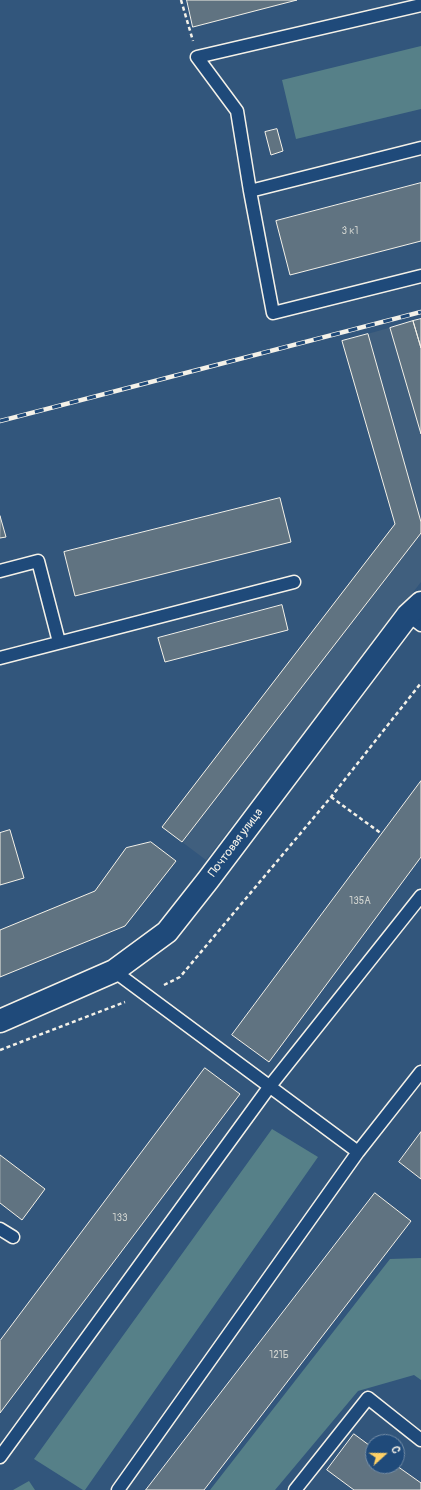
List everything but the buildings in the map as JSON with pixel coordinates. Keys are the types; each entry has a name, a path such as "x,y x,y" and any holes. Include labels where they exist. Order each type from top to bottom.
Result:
{"street":[{"name":"Почтовая улица","path":"0,1021 114,971 167,932 417,614"}],"lane":[{"path":"421,5 197,57 237,111 250,192 273,313 421,276"},
{"path":"250,192 421,148"},
{"path":"0,571 38,561 60,642"},
{"path":"0,658 294,582"},
{"path":"0,1457 270,1086 421,896"},
{"path":"114,971 358,1152"},
{"path":"118,1490 358,1152 421,1072"},
{"path":"0,1229 13,1237"},
{"path":"295,1490 368,1398 421,1440"}],"path":[{"path":"182,0 197,57"},
{"path":"0,1050 146,995 180,977 331,797 421,683"},
{"path":"415,690 421,688"},
{"path":"331,797 382,834"}],"shaded area":[{"path":"421,319 421,582 206,860 162,827 395,524 342,341"}],"green space":[{"path":"421,46 421,109 296,139 282,80"},
{"path":"272,1129 318,1157 85,1490 83,1490 34,1459"},
{"path":"421,1258 421,1380 414,1375 358,1391 275,1490 210,1490 390,1259"},
{"path":"29,1481 35,1490 13,1490"}],"railway":[{"path":"0,421 421,312"}]}
